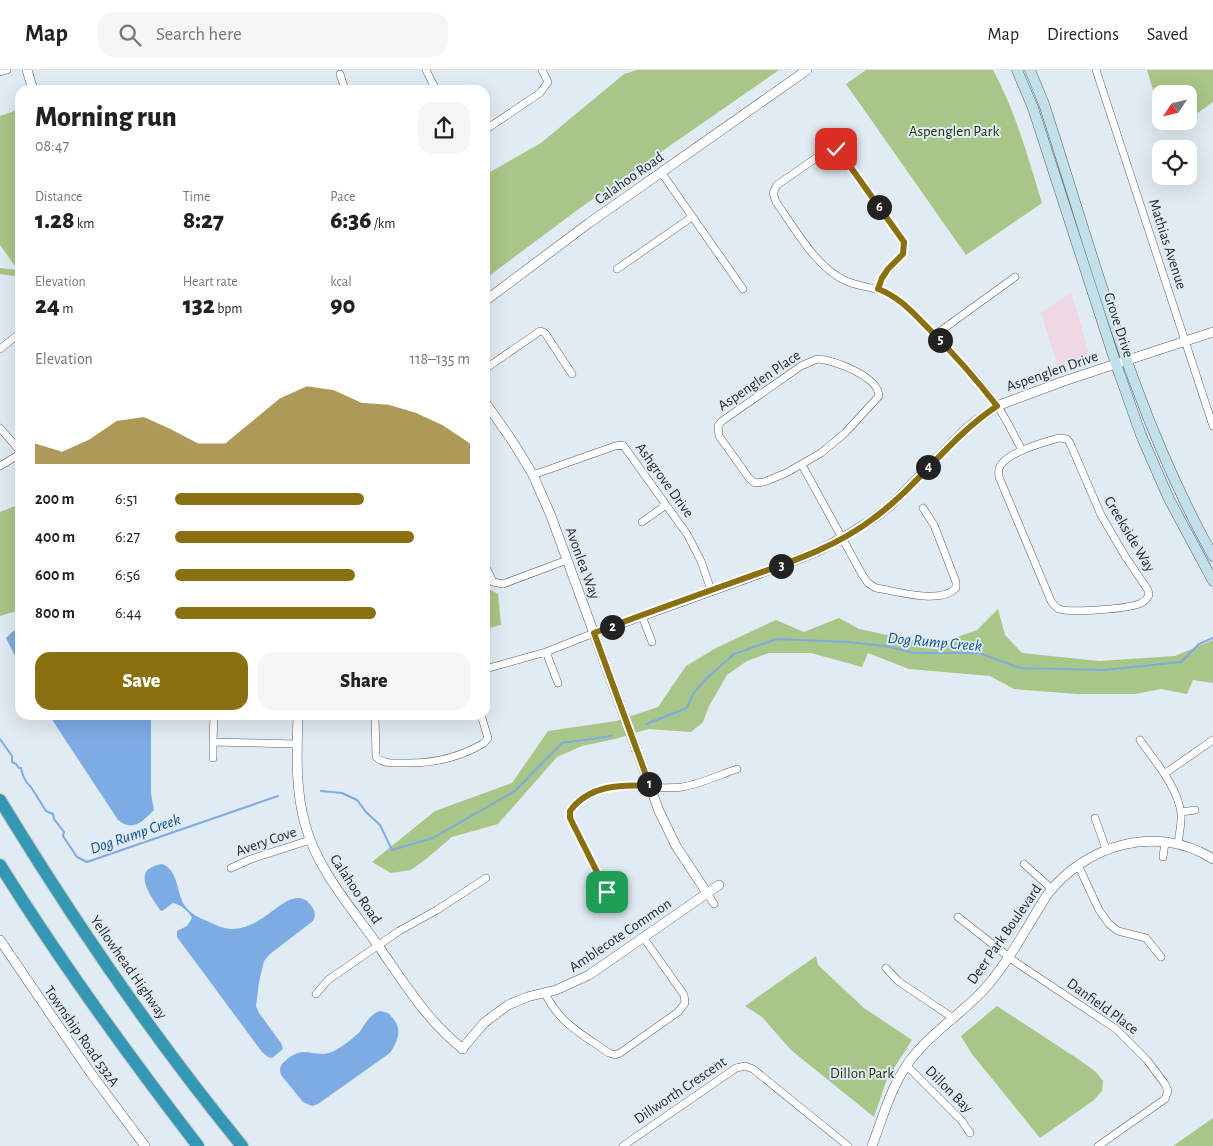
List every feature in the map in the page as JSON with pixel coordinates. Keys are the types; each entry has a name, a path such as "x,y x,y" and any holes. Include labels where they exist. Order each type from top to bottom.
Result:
{"highway":[{"name":"Yellowhead Highway","path":"0,800 58,892 122,987 242,1146"},
{"path":"0,865 90,1001 198,1146"}],"main road":[{"name":"Grove Drive","path":"1017,70 1033,108 1135,419 1154,465 1192,544 1213,581"},
{"name":"Grove Drive","path":"1030,70 1047,113 1141,400 1165,461 1213,556"}],"street":[{"path":"0,72 6,70"},
{"path":"27,70 32,85"},
{"path":"434,85 427,72 435,70"},
{"path":"490,127 540,93 548,82 542,70"},
{"name":"Calahoo Road","path":"490,296 661,172 807,70"},
{"name":"Calahoo Road","path":"791,82 811,70"},
{"name":"Mathias Avenue","path":"1096,70 1213,426"},
{"path":"340,74 344,85"},
{"path":"878,289 888,269 903,254 904,242 842,155 836,149 829,149 777,185 774,189 774,198 814,255 830,272 847,282 878,289 892,295 902,302 935,335 966,367 997,406 1022,450"},
{"path":"661,172 743,289"},
{"path":"617,270 692,217"},
{"path":"935,335 1015,277"},
{"path":"490,366 540,331 545,334 572,374"},
{"name":"Aspenglen Drive","path":"490,668 546,652 820,550 873,519 891,505 968,427 997,406 1030,392 1213,332"},
{"path":"0,349 15,336"},
{"name":"Aspenglen Place","path":"822,359 846,366 858,372 876,388 879,396 834,444 802,465 764,482 755,483 749,478 719,436 718,426 722,421 806,362 822,359"},
{"name":"Avonlea Way","path":"490,409 533,475 551,516 650,786 676,846 714,904"},
{"path":"0,428 15,446"},
{"name":"Creekside Way","path":"1059,438 1068,440 1101,515 1148,590 1149,595 1144,602 1114,609 1066,610 1053,605 999,477 998,469 1002,463 1022,450 1059,438"},
{"name":"Ashgrove Drive","path":"533,475 615,446 623,445 692,543 711,590"},
{"path":"0,466 15,456"},
{"path":"802,465 863,576 872,586 921,596 944,596 953,592 956,588 956,582 934,525 923,508"},
{"path":"642,522 666,505"},
{"path":"490,576 493,582 503,584 567,560"},
{"path":"642,616 652,642"},
{"path":"546,652 558,684"},
{"path":"213,758 214,720"},
{"name":"Calahoo Road","path":"298,720 297,786 304,824 310,840 327,873 422,1009 462,1049"},
{"path":"375,720 376,757 386,763 418,764 439,761 484,743 488,738 483,720"},
{"path":"1140,740 1164,774 1175,794 1181,812 1178,844"},
{"path":"1164,774 1213,740"},
{"path":"214,742 297,744"},
{"path":"612,898 604,887 570,818 570,811 584,798 606,788 631,785 665,788 685,786 737,769"},
{"path":"1181,812 1195,810"},
{"path":"1095,818 1106,849"},
{"name":"Avery Cove","path":"231,868 251,859 310,840"},
{"name":"Deer Park Boulevard","path":"872,1146 894,1089 906,1066 921,1047 982,992 1052,889 1063,876 1106,849 1142,842 1178,844 1199,851 1213,859"},
{"path":"1163,857 1165,842"},
{"path":"1024,864 1052,889"},
{"path":"1078,865 1102,916 1109,924 1118,931 1146,938 1161,957"},
{"path":"316,994 328,980 404,928 486,878"},
{"name":"Amblecote Common","path":"462,1049 484,1023 500,1010 518,1001 566,986 589,975 719,885"},
{"path":"958,917 1008,956"},
{"path":"545,993 555,1012 566,1023 608,1053 615,1055 678,1012 685,1003 684,995 644,937"},
{"name":"Township Road 532A","path":"0,940 79,1057 145,1146"},
{"name":"Danfield Place","path":"1008,956 1116,1029 1147,1060 1167,1088 1168,1094 1162,1102 1098,1146"},
{"path":"886,968 898,981 953,1018"},
{"name":"Dillworth Crescent","path":"623,1146 736,1068 745,1066 753,1069 848,1146"},
{"name":"Dillon Bay","path":"906,1066 961,1120 970,1132"}],"shaded area":[{"path":"1071,292 1091,360 1057,372 1059,369 1041,313"}],"green space":[{"path":"637,70 779,70 580,208 490,275 490,172 541,143 624,74"},
{"name":"Aspenglen Park","path":"866,70 993,70 1015,119 1042,203 966,255 846,84"},
{"path":"1147,70 1213,70 1213,102 1198,113 1198,85 1152,86"},
{"path":"15,111 15,266 0,245 0,116"},
{"path":"0,268 15,270 15,276 0,274"},
{"path":"15,506 15,612 0,616 0,512"},
{"path":"490,590 498,594 501,625 490,628"},
{"path":"998,609 1005,635 1022,653 1099,661 1175,656 1213,640 1213,683 1193,680 1187,694 1161,689 1135,694 1077,694 1014,689 990,676 909,669 868,653 862,667 811,653 769,653 747,661 727,675 709,706 703,722 691,732 648,729 582,746 557,757 498,824 452,837 411,870 391,873 372,862 435,811 512,783 548,731 616,721 658,707 686,666 716,648 776,620 804,632 839,618 859,629 935,645 977,630"},
{"name":"Dillon Park","path":"816,956 818,965 864,1008 912,1040 887,1079 874,1117 791,1050 762,1017 745,1006"},
{"path":"997,1006 1078,1059 1096,1072 1103,1081 1102,1091 1094,1100 1040,1138 972,1054 961,1036"},
{"path":"1213,1118 1213,1146 1173,1146"}],"water":[{"path":"15,630 15,656 6,638"},
{"path":"52,720 151,720 151,794 154,810 137,824 123,824 118,820"},
{"path":"162,864 172,871 182,901 187,909 198,917 223,928 236,929 247,926 258,921 286,901 293,899 300,898 306,901 313,909 315,915 313,921 270,954 264,961 256,1006 283,1049 272,1058 262,1052 177,937 177,931 187,926 192,918 189,913 173,903 162,911 160,910 148,890 145,883 147,871 152,867"},
{"path":"380,1011 388,1013 398,1028 398,1037 390,1053 318,1104 312,1106 303,1102 281,1075 280,1069 282,1064 297,1053 323,1054 337,1049 355,1036 371,1016"}],"waterway":[{"name":"Dog Rump Creek","path":"646,724 687,708 693,694 706,679 734,654 777,639 847,642 885,646 915,653 979,653 1020,668 1104,670 1181,662 1199,644 1213,638"},
{"name":"Dog Rump Creek","path":"321,791 342,793 357,800 366,812 380,825 392,850 433,838 515,791 562,743 612,736"},
{"name":"Dog Rump Creek","path":"0,739 12,756 12,762 21,768 26,781 46,811 53,814 54,819 64,832 63,836 77,857 87,862 278,796"}],"route":[{"path":"607,892 570,818 570,811 584,798 606,788 622,785 650,786 594,633 783,565 820,550 849,534 891,505 954,440 968,427 997,406 966,367 902,302 878,289 888,269 903,254 905,250 904,242 836,149"}]}
